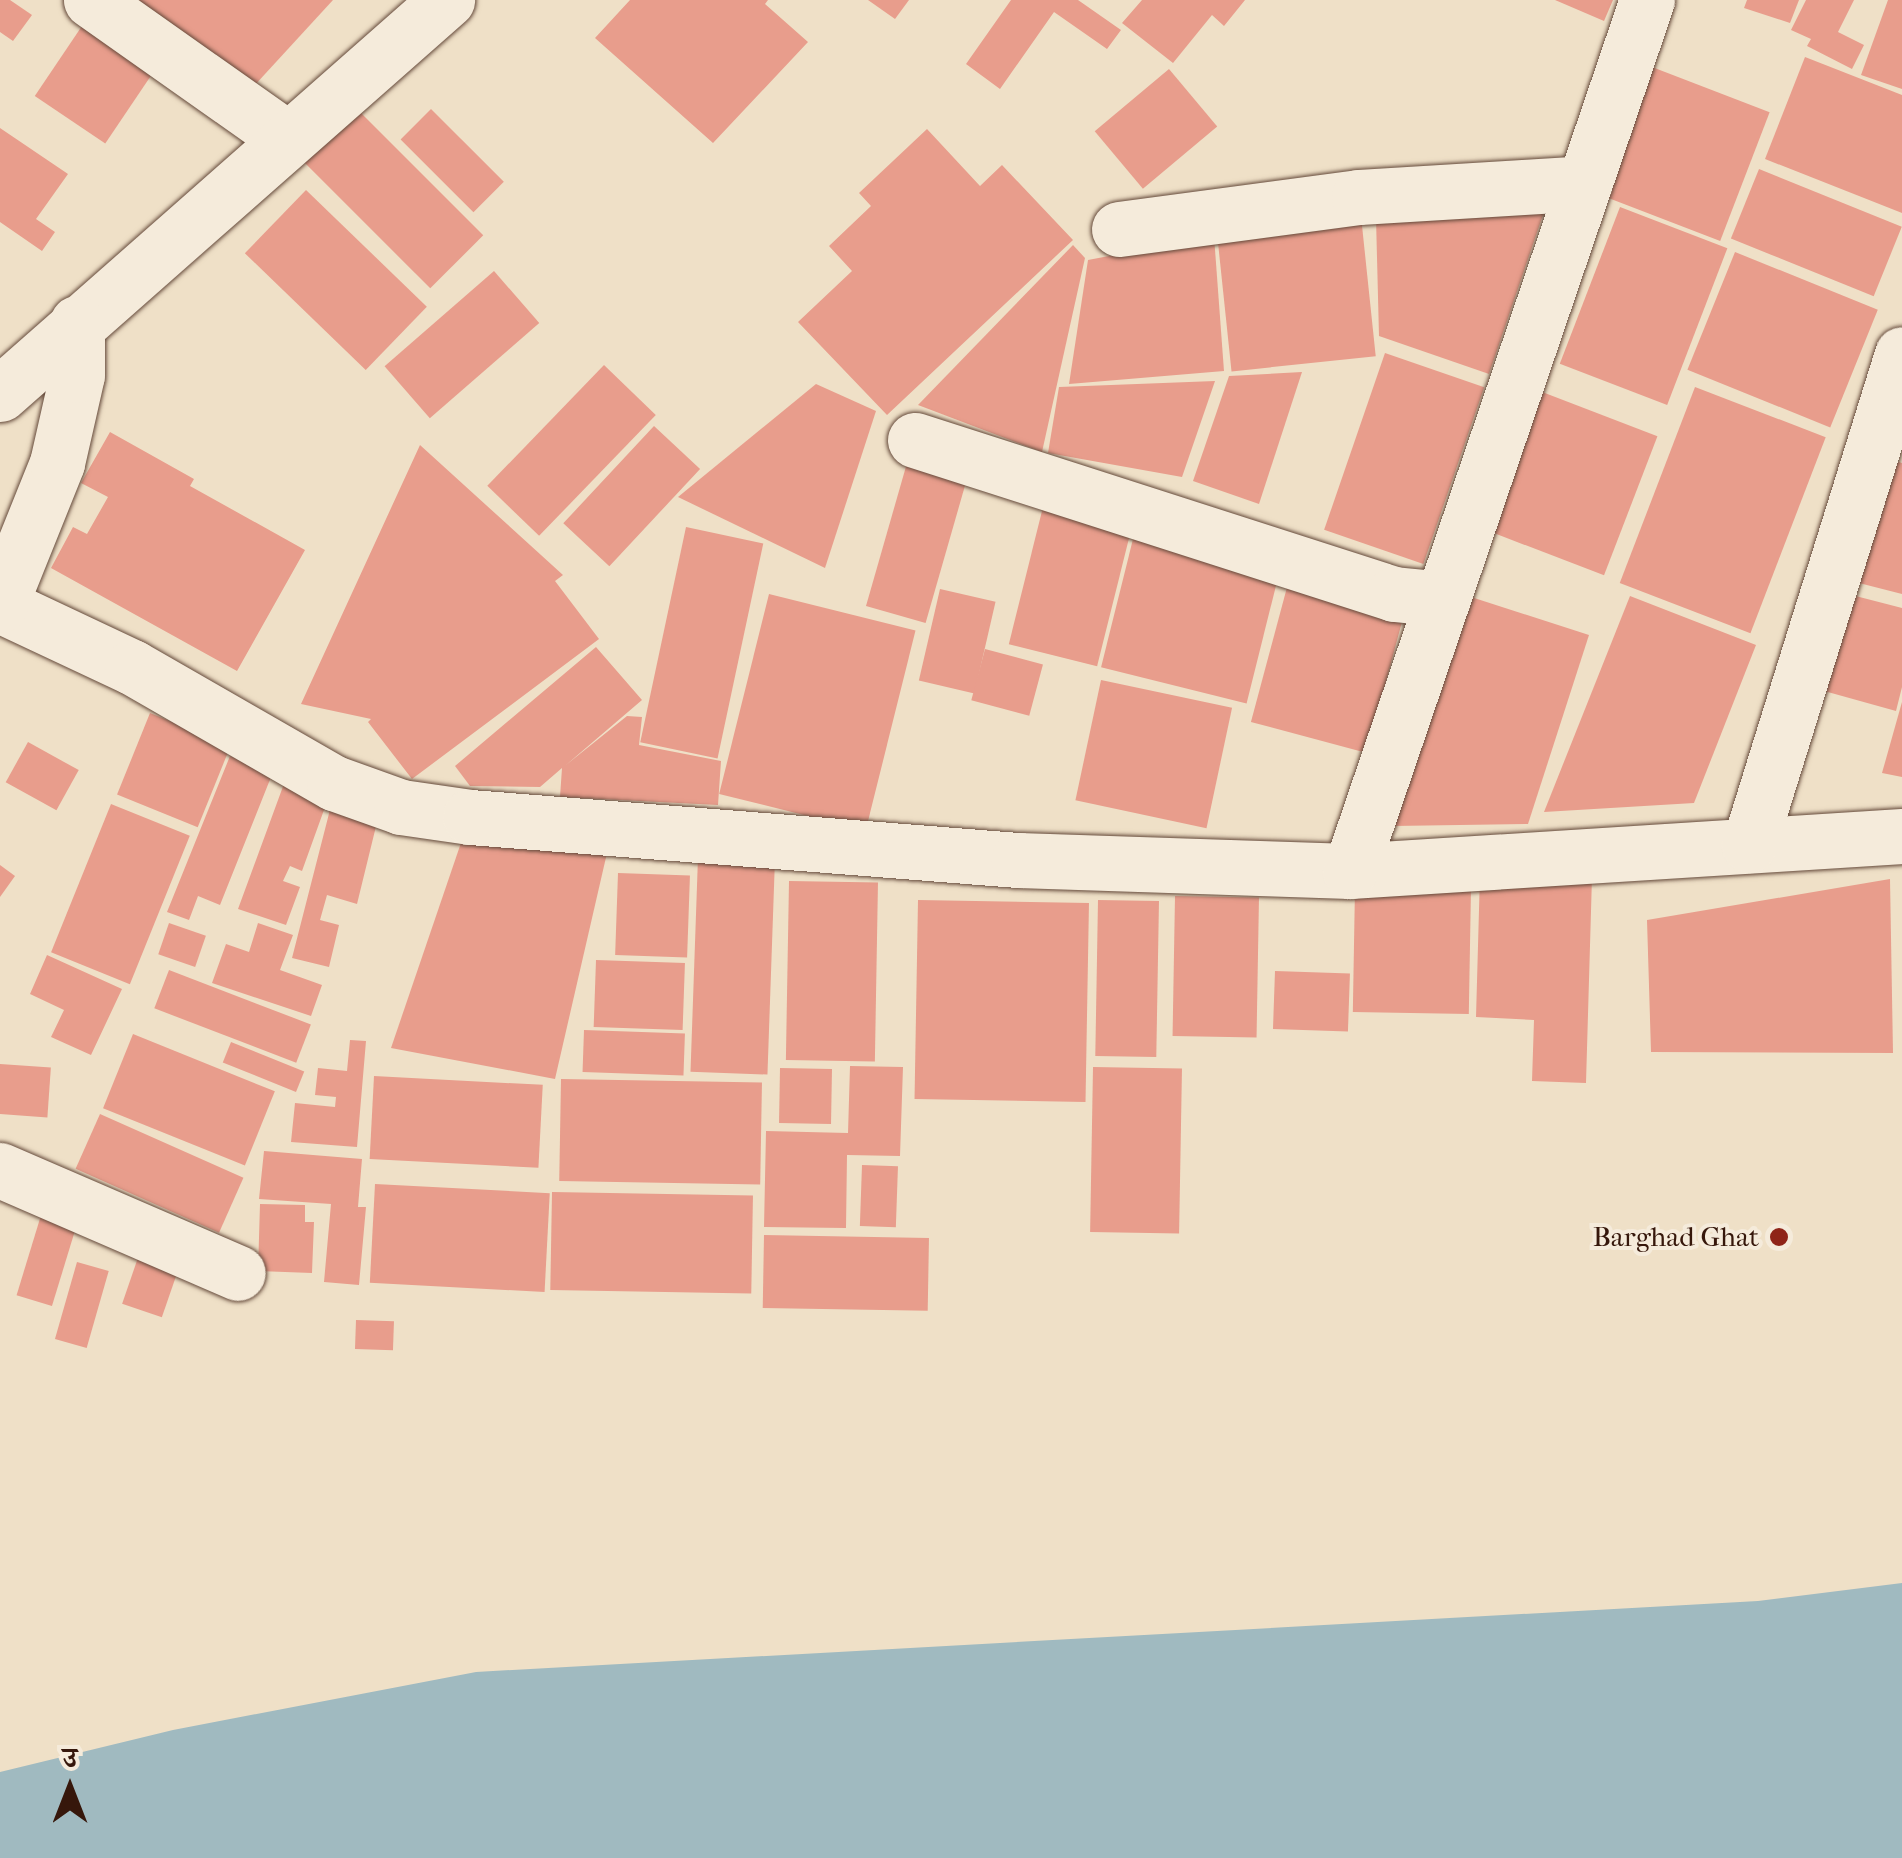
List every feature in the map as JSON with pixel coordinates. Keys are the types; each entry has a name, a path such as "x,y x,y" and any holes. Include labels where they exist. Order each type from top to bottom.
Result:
{"street":[{"path":"91,0 288,139"},
{"path":"0,394 447,0"},
{"path":"1350,871 1647,0"},
{"path":"1119,228 1359,197 1584,184"},
{"path":"77,323 77,375 57,462 0,605 132,667 334,782 402,807 686,836 1018,860 1350,871 1902,836"},
{"path":"1748,845 1902,354"},
{"path":"915,440 1394,594 1443,599"},
{"path":"0,1170 238,1273"}],"water":[{"path":"1902,1583 1902,1858 0,1858 0,1772 173,1730 476,1672 1758,1601"}],"building":[{"path":"0,0 10,0 32,15 13,41 0,32"},
{"path":"132,0 333,0 242,99"},
{"path":"630,0 768,0 765,4 808,42 713,143 595,38"},
{"path":"868,0 909,0 895,19"},
{"path":"1011,0 1078,0 1121,30 1107,49 1054,12 1000,89 966,64"},
{"path":"1142,0 1245,0 1224,26 1212,15 1173,63 1122,23"},
{"path":"1555,0 1613,0 1604,21"},
{"path":"1747,0 1799,0 1790,23 1744,8"},
{"path":"1806,0 1854,0 1838,32 1864,45 1852,69 1807,46 1811,39 1791,30"},
{"path":"1888,0 1902,0 1902,89 1861,75"},
{"path":"84,23 154,71 105,143 35,96"},
{"path":"1805,57 1902,95 1902,213 1765,159"},
{"path":"1652,67 1770,112 1720,241 1603,196"},
{"path":"1169,69 1217,126 1143,189 1095,131"},
{"path":"356,108 483,235 430,288 303,161"},
{"path":"431,109 504,182 473,212 401,139"},
{"path":"0,128 68,174 36,219 55,232 42,251 0,222"},
{"path":"927,129 980,186 1002,165 1073,240 887,415 798,322 852,271 829,246 871,206 859,193"},
{"path":"1759,169 1902,227 1874,296 1731,239"},
{"path":"306,190 427,307 366,370 245,253"},
{"path":"1546,206 1489,374 1379,336 1376,218"},
{"path":"1620,207 1727,248 1667,405 1560,364"},
{"path":"1361,216 1376,356 1232,371 1217,231"},
{"path":"1214,236 1224,371 1069,384 1088,260"},
{"path":"1073,245 1085,258 1042,452 918,405"},
{"path":"1735,252 1878,310 1830,427 1687,370"},
{"path":"494,271 539,323 430,418 385,366"},
{"path":"1385,353 1484,387 1423,564 1324,530"},
{"path":"604,365 656,415 539,536 487,486"},
{"path":"1302,372 1259,504 1193,481 1229,376"},
{"path":"1215,381 1182,477 1048,453 1059,387"},
{"path":"816,384 876,411 825,568 678,497"},
{"path":"1695,387 1826,437 1750,633 1620,583"},
{"path":"1537,390 1657,436 1604,575 1484,529"},
{"path":"654,426 700,469 609,566 563,523"},
{"path":"110,432 194,479 190,486 305,550 237,671 51,568 73,527 87,534 108,497 81,483"},
{"path":"420,445 563,575 555,581 599,639 412,779 368,722 371,719 301,704"},
{"path":"909,456 969,473 926,623 866,606"},
{"path":"1892,460 1902,463 1902,594 1859,583"},
{"path":"1048,487 1136,509 1097,666 1009,644"},
{"path":"1140,511 1286,547 1247,704 1101,667"},
{"path":"686,527 763,543 718,759 640,742"},
{"path":"1297,550 1413,581 1367,753 1251,722"},
{"path":"940,589 996,602 974,693 919,681"},
{"path":"1844,593 1902,608 1902,687 1896,711 1817,689"},
{"path":"769,594 916,631 866,830 719,794"},
{"path":"1468,596 1589,635 1528,824 1393,826"},
{"path":"1630,596 1756,645 1694,803 1544,812"},
{"path":"596,647 642,700 566,765 627,716 642,717 639,745 721,761 718,805 560,797 562,768 540,787 470,786 455,766"},
{"path":"985,649 1043,665 1029,716 971,700"},
{"path":"1101,680 1232,708 1206,828 1075,800"},
{"path":"1902,702 1902,777 1882,773"},
{"path":"150,713 231,746 198,827 117,795"},
{"path":"28,742 79,770 56,810 6,782"},
{"path":"230,756 273,772 220,905 198,896 189,920 167,912"},
{"path":"285,781 329,796 302,871 290,866 283,881 300,887 286,925 238,909"},
{"path":"333,798 380,810 357,904 327,895 320,920 339,925 329,967 292,958"},
{"path":"111,804 190,836 130,984 51,952"},
{"path":"464,834 607,853 555,1079 391,1048"},
{"path":"698,857 775,860 767,1075 690,1072"},
{"path":"0,865 15,876 0,897"},
{"path":"618,873 690,876 687,957 615,955"},
{"path":"1480,874 1592,877 1586,1083 1532,1081 1534,1020 1476,1017"},
{"path":"1890,879 1893,1053 1651,1052 1647,920"},
{"path":"789,881 878,883 875,1062 786,1060"},
{"path":"1355,887 1471,889 1469,1014 1353,1012"},
{"path":"1175,896 1259,897 1257,1037 1173,1036"},
{"path":"918,900 1089,903 1086,1102 915,1099"},
{"path":"1098,900 1159,901 1156,1057 1095,1056"},
{"path":"169,923 206,936 195,967 158,954"},
{"path":"258,923 293,935 280,970 322,985 311,1016 212,983 226,944 249,952"},
{"path":"47,955 122,989 91,1055 51,1037 64,1010 30,994"},
{"path":"596,960 685,963 683,1030 594,1027"},
{"path":"169,970 311,1024 296,1063 154,1008"},
{"path":"1275,971 1350,974 1348,1032 1273,1029"},
{"path":"584,1030 685,1034 683,1075 583,1072"},
{"path":"133,1034 275,1091 245,1165 103,1108"},
{"path":"350,1040 366,1041 357,1147 291,1142 295,1103 335,1107 336,1097 315,1095 318,1068 347,1071"},
{"path":"231,1042 304,1072 296,1092 223,1062"},
{"path":"0,1064 51,1068 47,1117 0,1114"},
{"path":"850,1066 903,1067 900,1156 847,1155 846,1228 764,1227 766,1131 848,1133"},
{"path":"1093,1067 1182,1069 1179,1234 1090,1232"},
{"path":"780,1068 832,1069 831,1124 779,1123"},
{"path":"374,1076 543,1085 538,1168 370,1159"},
{"path":"561,1079 762,1083 760,1184 559,1181"},
{"path":"100,1114 243,1178 219,1233 76,1169"},
{"path":"264,1151 362,1159 358,1207 366,1207 359,1285 324,1282 331,1204 259,1199"},
{"path":"862,1165 898,1166 896,1227 860,1226"},
{"path":"375,1184 550,1193 545,1292 370,1283"},
{"path":"552,1192 753,1196 751,1293 550,1290"},
{"path":"260,1204 305,1205 305,1222 314,1222 312,1273 258,1271"},
{"path":"42,1212 77,1223 52,1306 17,1295"},
{"path":"764,1235 929,1238 928,1311 763,1308"},
{"path":"142,1246 182,1260 162,1317 122,1304"},
{"path":"77,1262 109,1271 87,1348 55,1339"},
{"path":"356,1320 394,1321 393,1350 355,1349"}],"place":[{"name":"Barghad Ghat","path":"1779,1237"}]}
